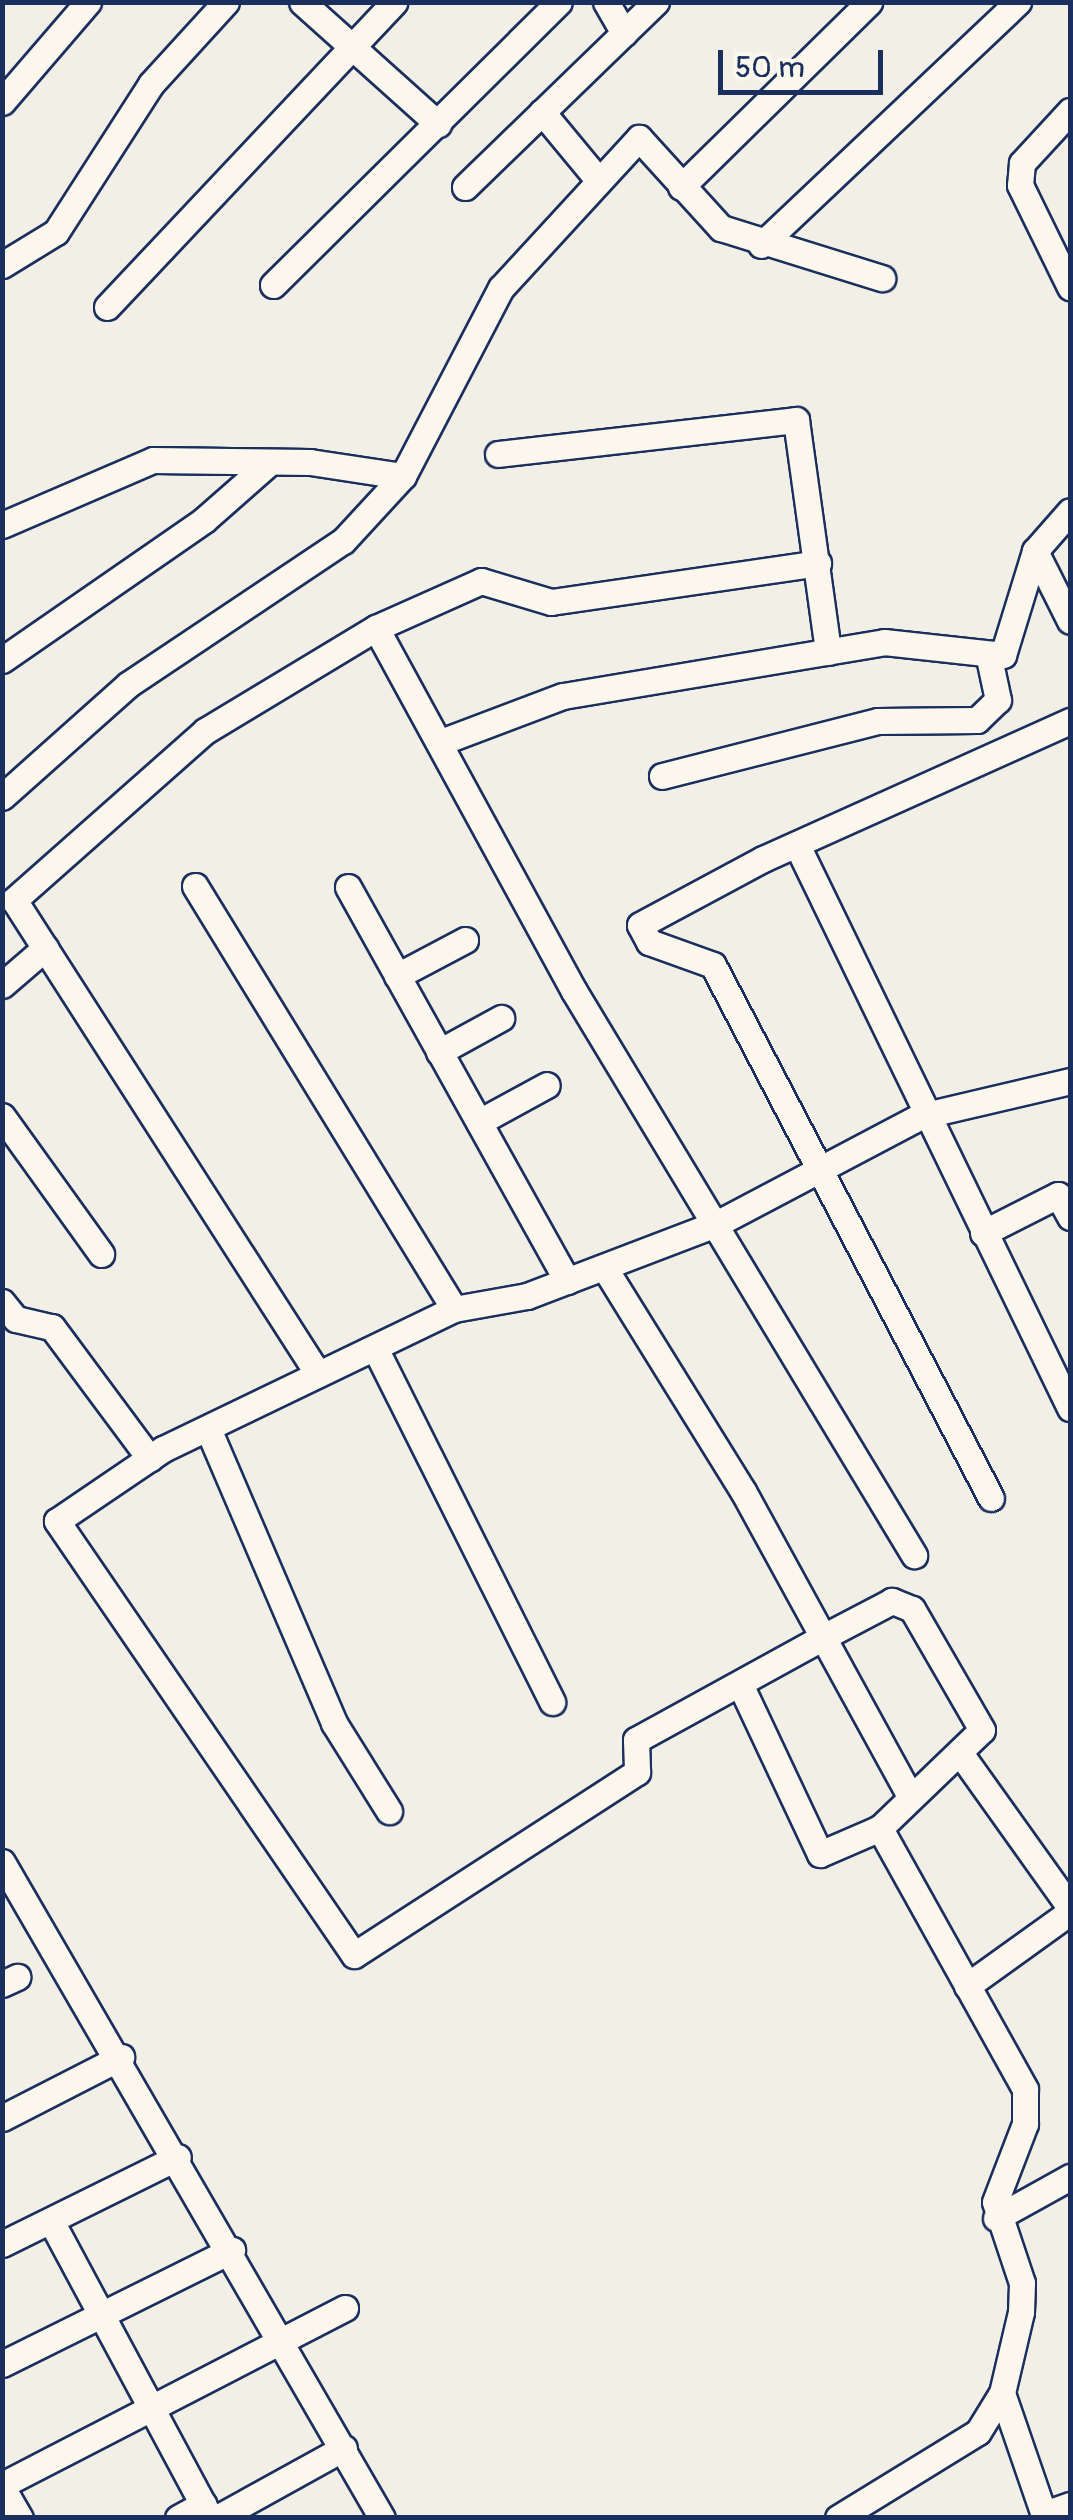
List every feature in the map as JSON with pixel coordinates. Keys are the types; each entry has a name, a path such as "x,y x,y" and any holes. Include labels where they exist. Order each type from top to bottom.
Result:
{"street":[{"path":"2,102 88,2"},
{"path":"2,266 56,232 152,84 226,2"},
{"path":"302,2 438,124"},
{"path":"107,307 394,2"},
{"path":"273,284 558,2"},
{"path":"606,2 624,33"},
{"path":"465,187 656,2"},
{"path":"682,187 869,2"},
{"path":"761,245 1018,2"},
{"path":"1070,111 1022,163 1020,185 1061,245 1070,287"},
{"path":"542,112 599,181"},
{"path":"2,797 129,684 310,568 403,476 501,288 640,138 721,228 761,245 882,278"},
{"path":"498,454 796,420 828,652"},
{"path":"2,526 123,466 270,462 403,476"},
{"path":"2,660 204,520 270,462"},
{"path":"441,742 563,696 884,642 990,658 1012,644 1035,551 1070,511"},
{"path":"1035,551 1070,620"},
{"path":"318,1374 14,900 205,731 376,628 480,581 551,602 818,563"},
{"path":"376,628 574,990 718,1223 914,1555"},
{"path":"662,776 878,722 977,720 998,700 990,658"},
{"path":"991,1498 714,965 649,942 640,925 798,844 1070,721"},
{"path":"798,844 1070,1408"},
{"path":"195,886 454,1310"},
{"path":"348,887 567,1281"},
{"path":"397,976 464,940"},
{"path":"2,985 45,948"},
{"path":"440,1052 501,1018"},
{"path":"740,1684 811,1846 834,1855 880,1828 960,1753 980,1723 904,1601 827,1635 636,1740 637,1772 354,1956 58,1535 64,1510 150,1458 454,1310 567,1281 718,1223 819,1167 930,1114 1070,1081"},
{"path":"478,1122 547,1085"},
{"path":"2,1116 101,1254"},
{"path":"983,1233 1058,1196 1070,1218"},
{"path":"604,1267 827,1635 910,1796"},
{"path":"2,1302 16,1318 52,1327 150,1458"},
{"path":"375,1348 552,1702"},
{"path":"209,1431 334,1723 389,1810"},
{"path":"960,1753 1070,1910 967,1986"},
{"path":"838,2518 978,2432 1002,2394 1022,2284 996,2218 1024,2124 1025,2089 880,1828"},
{"path":"2,1862 286,2342 382,2518"},
{"path":"2,2118 120,2058"},
{"path":"2,2244 178,2157"},
{"path":"996,2218 1070,2176"},
{"path":"51,2221 210,2513"},
{"path":"2,2364 232,2250"},
{"path":"20,2518 2,2486 286,2342 345,2308"},
{"path":"1002,2394 1044,2516 1070,2505"},
{"path":"178,2518 210,2513 344,2448"}]}
